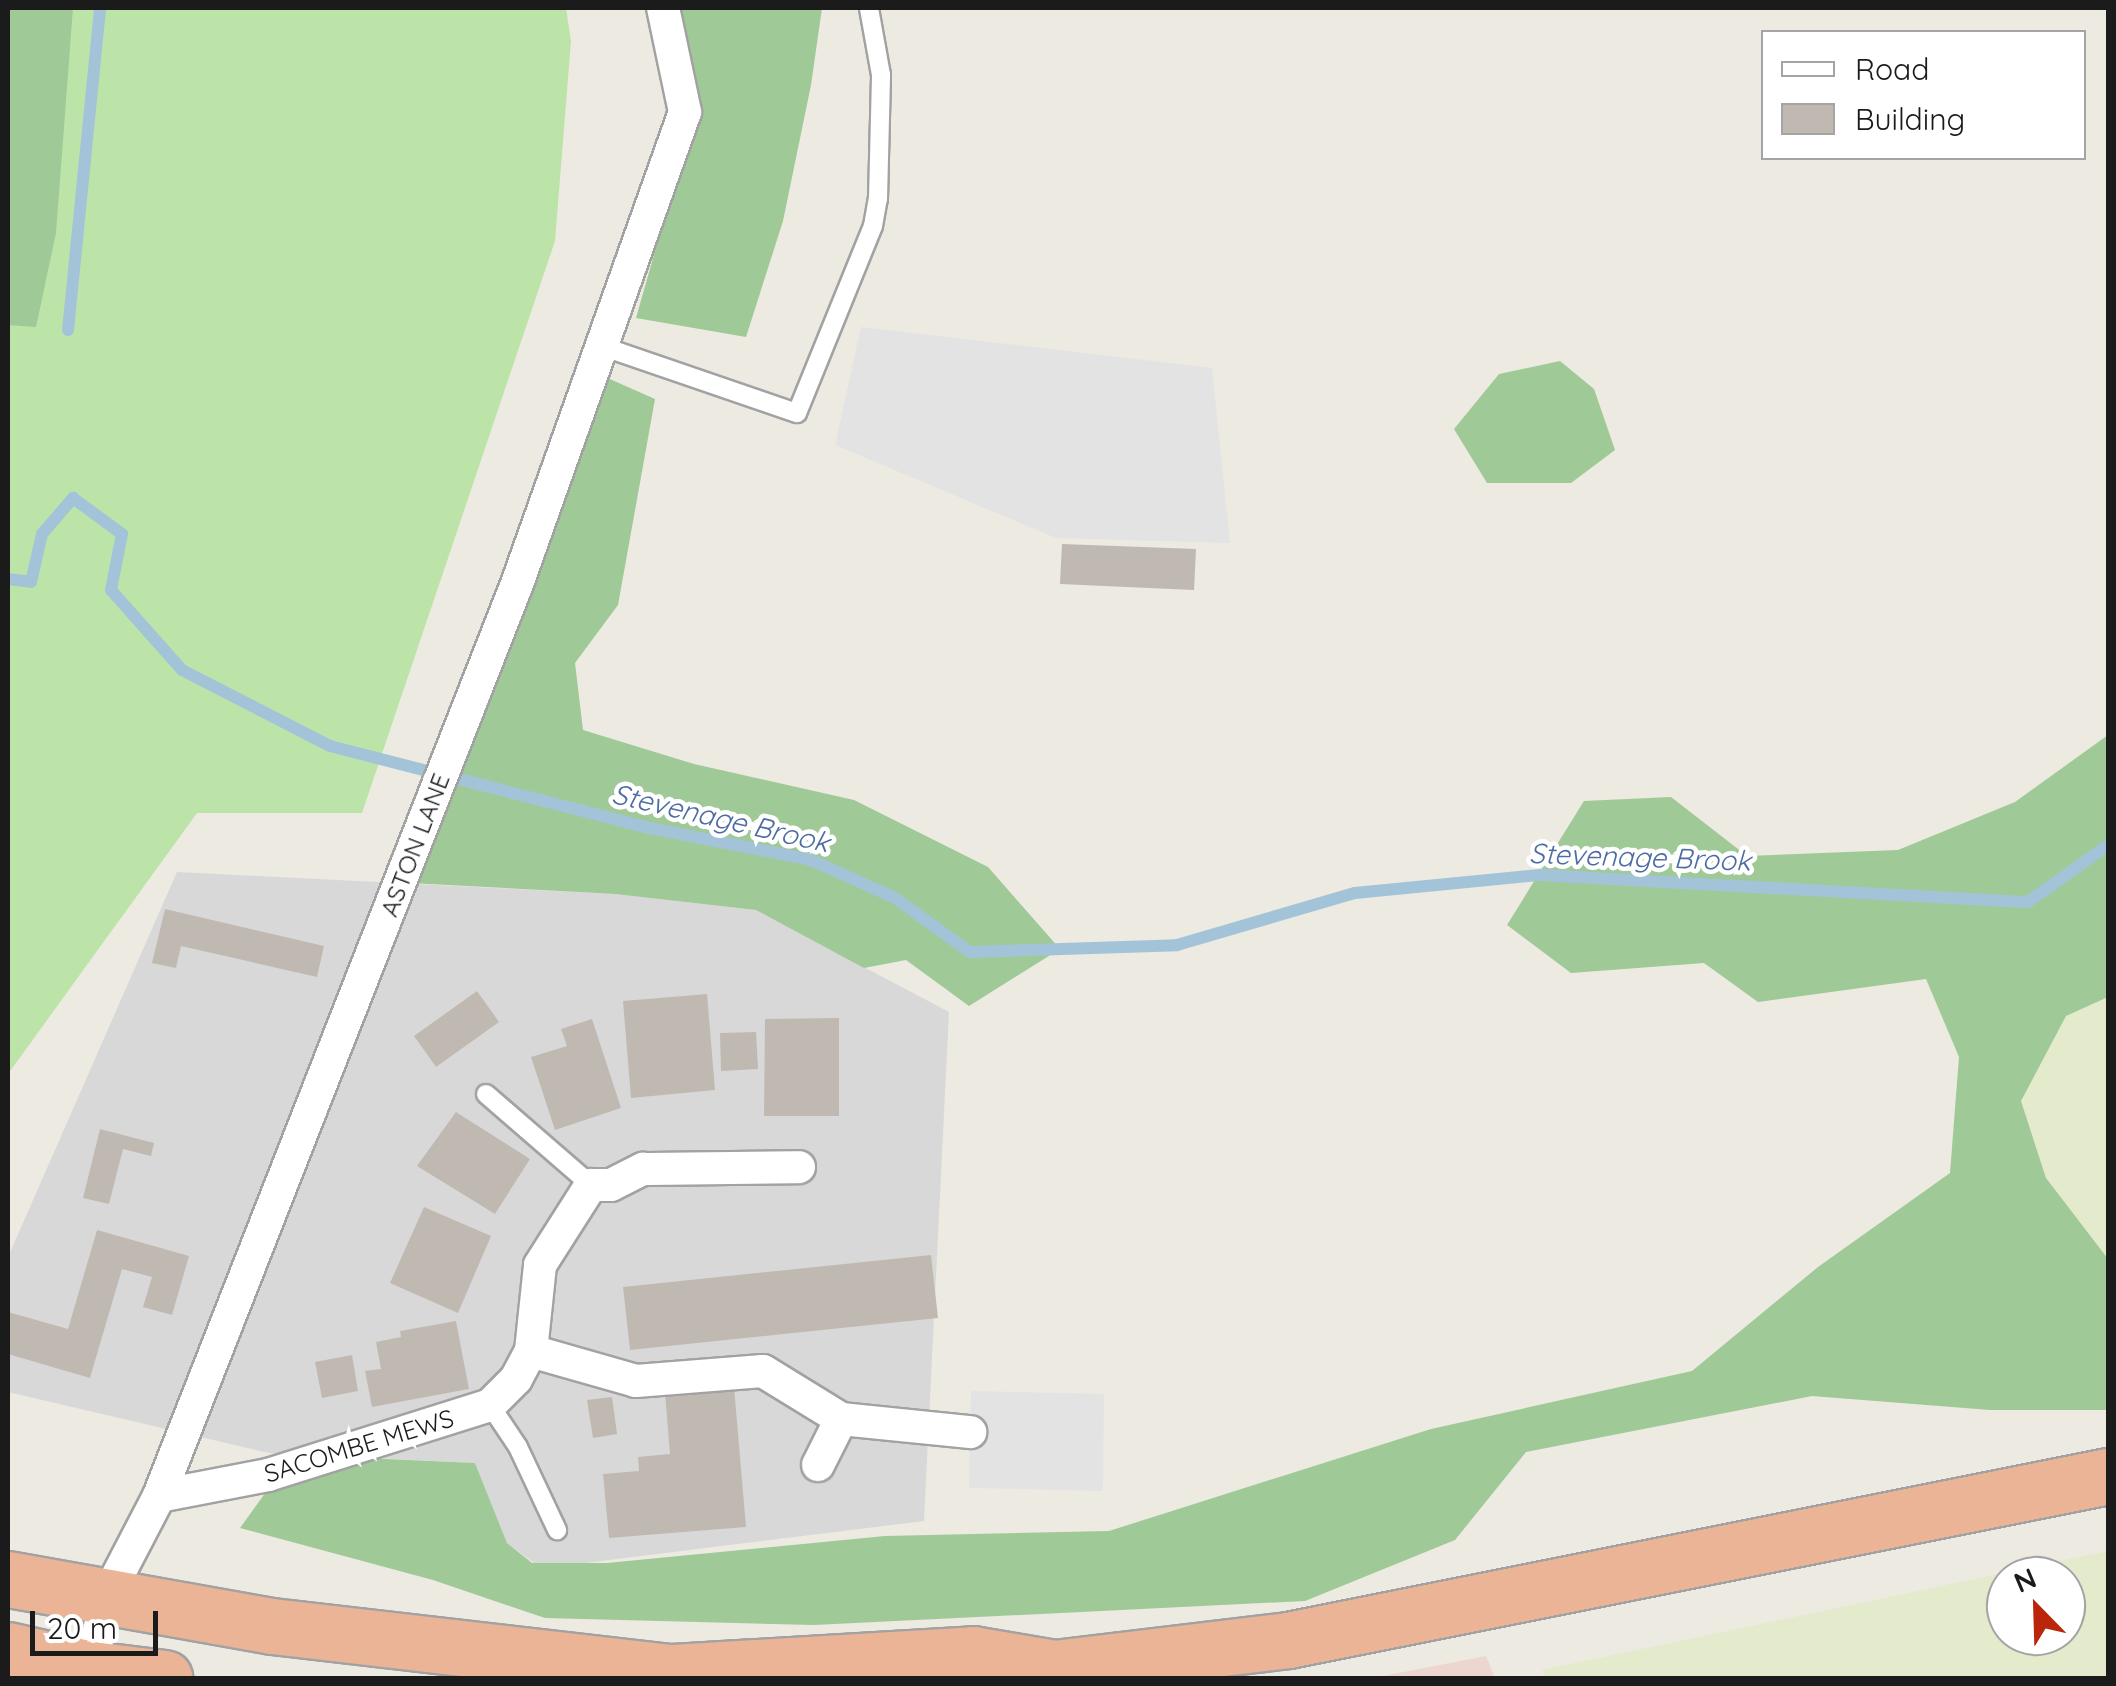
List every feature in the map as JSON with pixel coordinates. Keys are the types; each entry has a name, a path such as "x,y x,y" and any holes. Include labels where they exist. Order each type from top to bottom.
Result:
{"highway":[{"path":"8,1579 272,1626 672,1675 974,1654 1042,1673 1274,1652 2108,1476"},
{"path":"8,1650 91,1669 164,1678"}],"street":[{"name":"ASTON LANE","path":"91,1669 106,1598 159,1496 510,602 685,112 664,8"},
{"path":"490,1405 516,1379 531,1351 540,1265 570,1212 591,1185 611,1185 643,1169 799,1167"},
{"path":"531,1351 636,1381 763,1371 840,1419 970,1432"},
{"name":"SACOMBE MEWS","path":"159,1496 268,1475 490,1405"},
{"path":"818,1465 840,1419"}],"lane":[{"path":"601,346 798,413 873,226 878,199 882,74 870,8"},
{"path":"486,1094 591,1185"},
{"path":"490,1405 518,1446 557,1530"}],"shaded area":[{"path":"861,327 1212,368 1230,543 1056,538 835,445"},
{"path":"177,872 615,894 756,910 949,1012 924,1521 585,1563 534,1563 507,1543 475,1463 269,1453 8,1392 8,1257"},
{"path":"971,1391 1104,1394 1103,1491 969,1488"},
{"path":"1486,1656 1495,1678 1373,1678"}],"green space":[{"path":"8,8 566,8 571,41 555,241 362,813 197,813 8,1074"},
{"path":"8,8 73,8 56,233 36,327 8,325"},
{"path":"673,8 822,8 811,85 783,221 746,337 636,318 694,114"},
{"path":"1560,361 1594,389 1615,450 1571,483 1487,483 1454,429 1499,374"},
{"path":"603,376 655,399 618,605 575,663 583,730 694,764 854,800 988,867 1060,949 969,1006 906,960 864,968 756,910 615,894 410,883"},
{"path":"2108,735 2108,997 2066,1016 2021,1101 2046,1178 2108,1259 2108,1410 1990,1410 1812,1396 1526,1452 1455,1540 1305,1601 814,1625 545,1618 433,1580 240,1528 279,1474 341,1457 475,1463 507,1543 532,1563 607,1563 885,1536 1109,1531 1431,1429 1692,1371 1818,1267 1950,1173 1959,1057 1926,979 1758,1002 1704,963 1571,973 1507,925 1584,801 1671,797 1747,856 1898,850 2015,802"},
{"path":"2108,997 2106,1259 2046,1178 2021,1101 2066,1016"},
{"path":"2108,1551 2108,1678 1546,1678 1542,1670 1986,1577 1986,1656 2086,1656 2084,1556"}],"building":[{"path":"1062,544 1196,549 1194,590 1060,584"},
{"path":"165,909 324,946 317,977 181,946 176,968 152,963"},
{"path":"477,991 499,1022 436,1067 414,1036"},
{"path":"707,994 715,1090 631,1098 623,1001"},
{"path":"839,1018 839,1116 764,1116 765,1019"},
{"path":"592,1019 621,1108 555,1130 531,1057 567,1046 561,1029"},
{"path":"756,1032 758,1069 721,1071 720,1033"},
{"path":"456,1112 530,1159 495,1214 417,1166"},
{"path":"100,1129 154,1143 151,1156 123,1149 109,1204 83,1198"},
{"path":"424,1207 491,1236 458,1313 390,1283"},
{"path":"97,1230 189,1256 172,1315 143,1307 152,1277 122,1269 90,1378 8,1354 8,1312 68,1329"},
{"path":"931,1255 938,1318 630,1350 623,1287"},
{"path":"456,1321 469,1389 372,1407 365,1371 381,1369 376,1342 401,1337 400,1331"},
{"path":"352,1355 358,1391 322,1398 315,1362"},
{"path":"734,1387 746,1527 609,1538 603,1474 639,1471 638,1457 670,1454 665,1393"},
{"path":"612,1397 617,1434 593,1438 587,1400"}],"waterway":[{"path":"68,330 100,8"},
{"name":"Stevenage Brook","path":"8,579 31,582 42,534 73,498 122,534 111,590 182,670 330,746 645,827 811,860 895,898 970,952 1177,945 1355,893 1540,875 2028,902 2108,845"}]}
